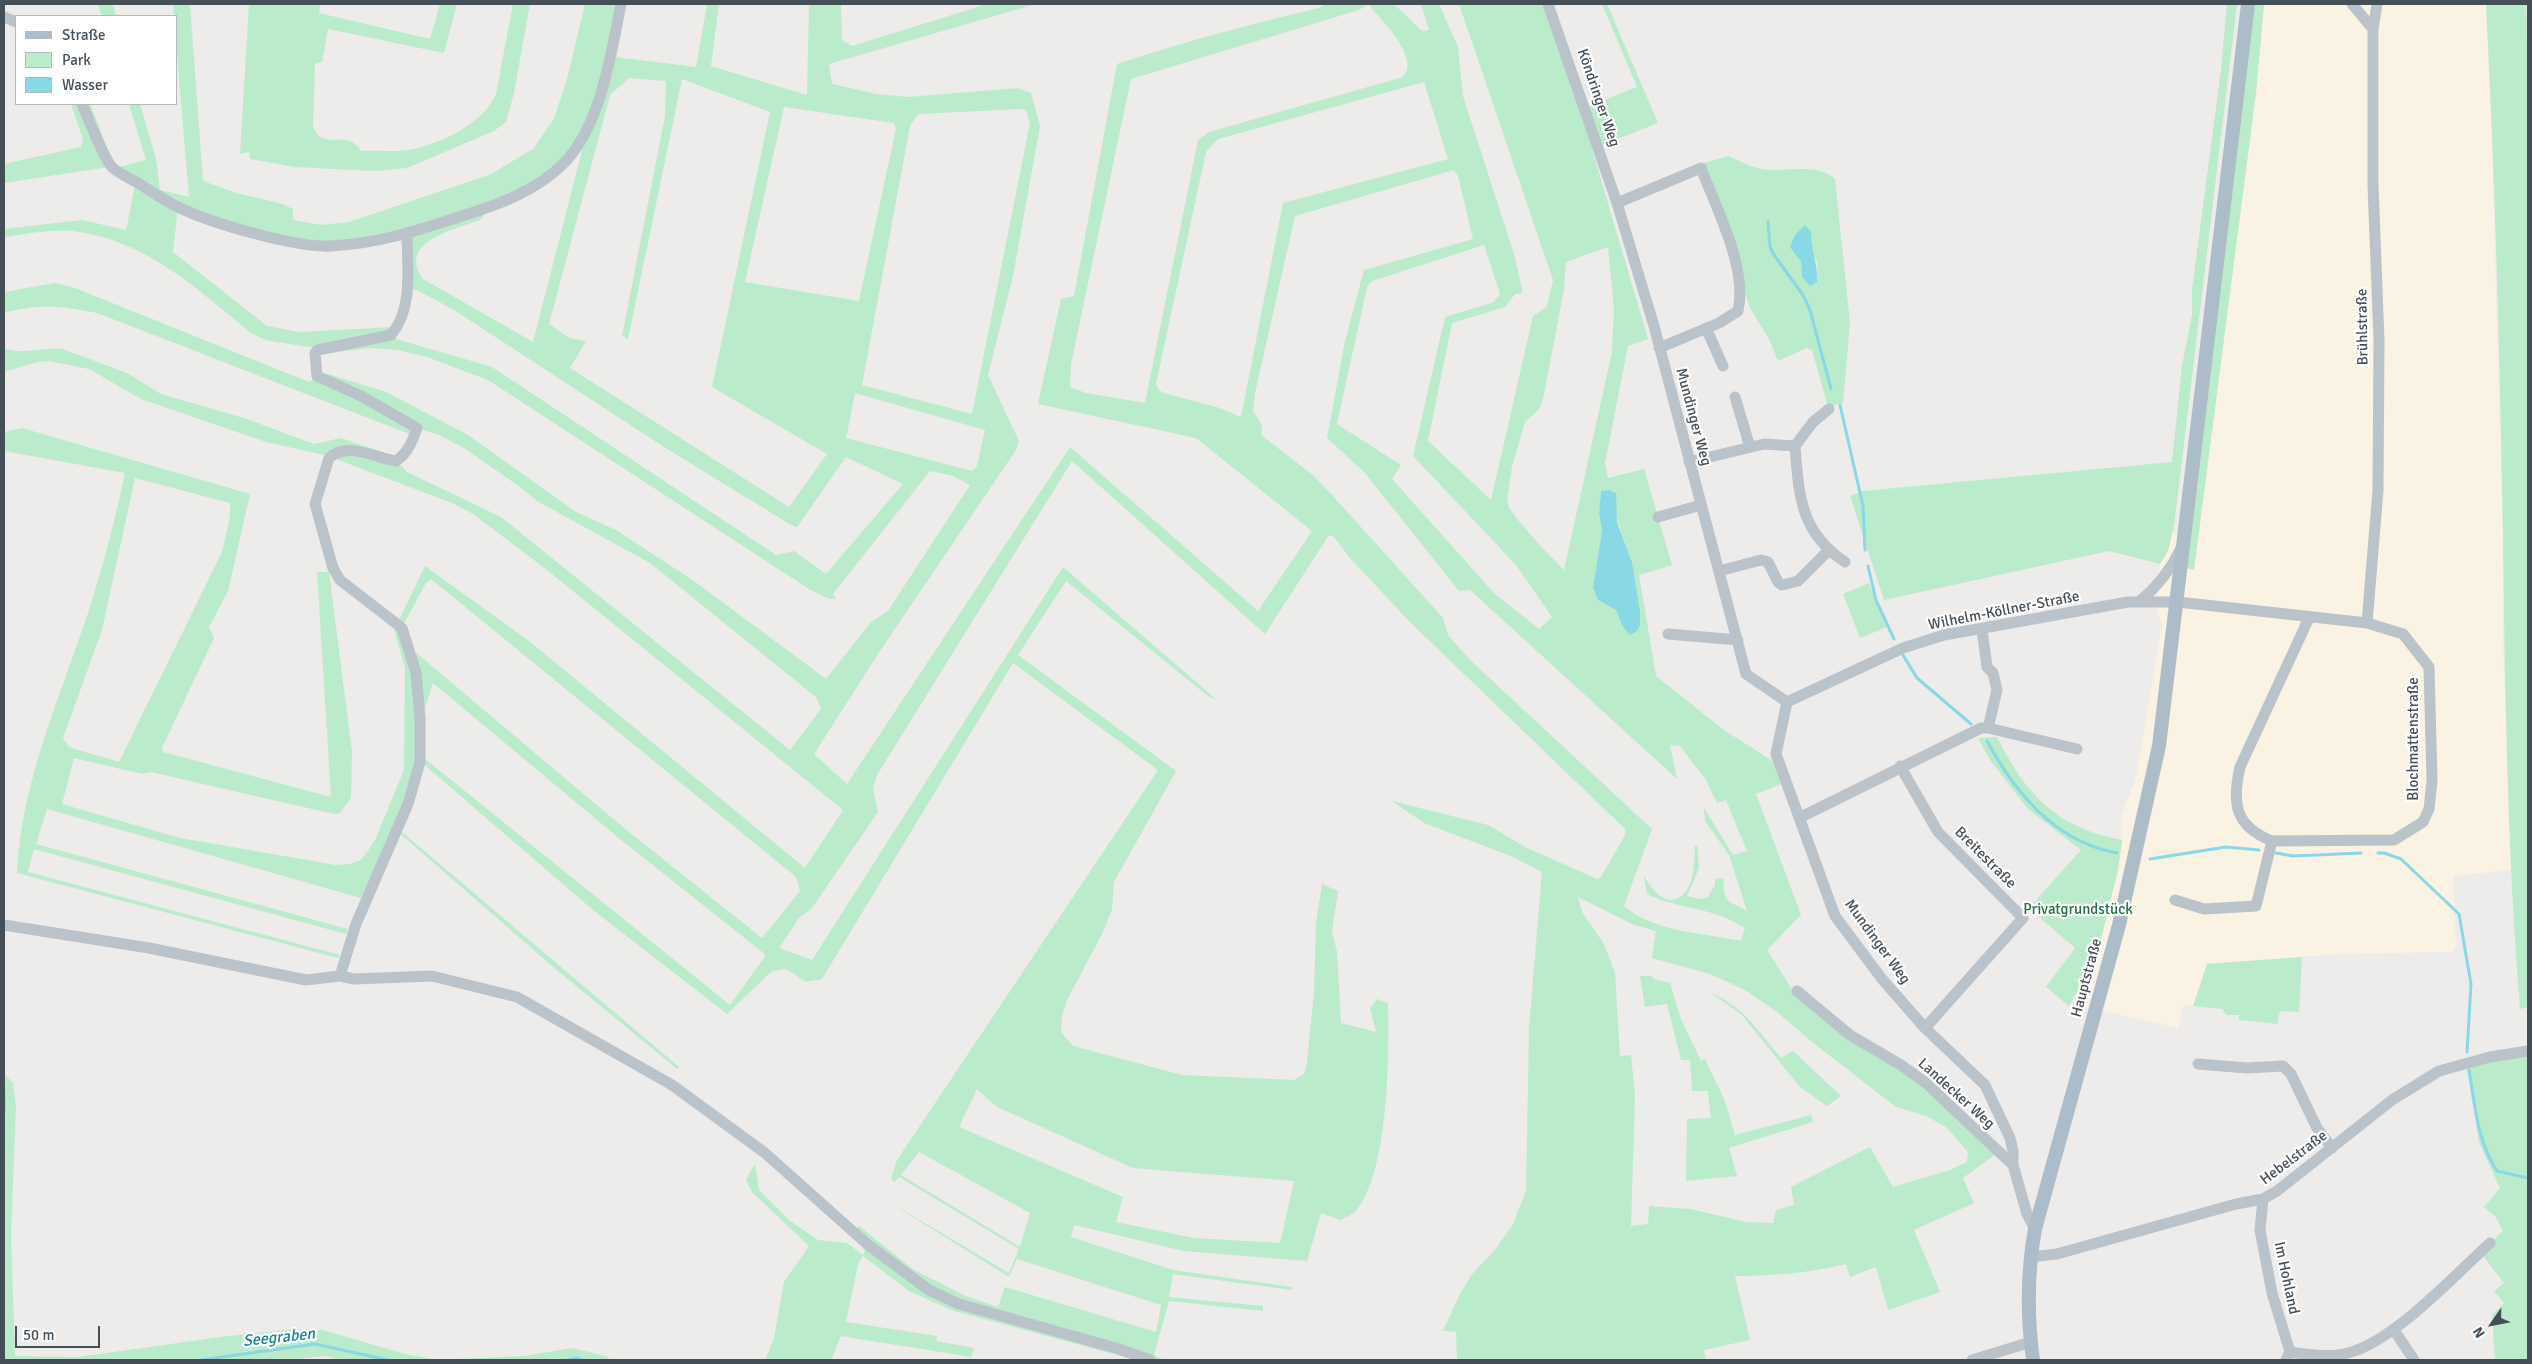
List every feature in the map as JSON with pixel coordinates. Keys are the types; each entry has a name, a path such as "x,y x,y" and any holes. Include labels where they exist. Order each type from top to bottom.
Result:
{"main road":[{"name":"Hauptstraße","path":"2033,1360 2028,1301 2030,1257 2035,1230 2118,925 2146,812 2159,746 2178,602 2248,4"}],"street":[{"path":"82,105 112,168 178,207 200,216 282,240 328,246 380,241 494,206 544,180 565,162 579,144 591,118 608,63 621,4"},
{"name":"Köndringer Weg","path":"1548,4 1617,203"},
{"path":"2352,4 2373,29"},
{"name":"Brühlstraße","path":"2367,623 2378,472 2380,340 2373,185 2373,29 2377,4"},
{"path":"1617,203 1700,168 1733,253 1741,297 1738,311 1706,328 1659,348"},
{"name":"Mundinger Weg","path":"1617,203 1659,348 1746,674 1787,702 1776,754 1835,916 1882,979 1925,1028 1985,1085 2010,1138 2014,1151 2013,1165"},
{"path":"340,976 356,924 408,804 420,762 420,718 416,673 402,628 340,580 333,568 315,504 329,458 334,454 347,450 396,462 411,445 416,428 360,396 317,376 315,353 318,350 391,335 399,326 408,290 407,233"},
{"path":"1706,328 1723,366"},
{"path":"1735,397 1750,447"},
{"path":"1829,409 1813,422 1795,446 1799,499 1814,534 1828,551 1845,562"},
{"path":"1689,462 1764,444 1795,446"},
{"path":"1658,517 1701,505"},
{"path":"2140,601 2158,586 2171,570 2185,540"},
{"path":"1719,571 1761,560 1768,562 1778,582 1782,584 1798,581 1828,551"},
{"name":"Wilhelm-Köllner-Straße","path":"1787,702 1904,648 1944,635 1982,630 2140,601 2178,602"},
{"name":"Blochmattenstraße","path":"2178,602 2367,623 2402,634 2429,667 2432,782 2429,809 2424,822 2394,840 2272,841"},
{"path":"2176,900 2204,909 2256,906 2272,841 2262,837 2246,824 2237,808 2234,792 2240,767 2309,618"},
{"path":"1982,630 1988,667 1993,673 1997,690 1988,728"},
{"path":"1668,634 1738,640"},
{"path":"1798,818 1900,766 1981,728 2077,749"},
{"name":"Breitestraße","path":"1900,766 1938,832 2023,918 1925,1028"},
{"path":"4,925 149,948 306,980 340,976 354,979 432,976 518,997 672,1085 764,1153 867,1244 929,1290 959,1304 1119,1349 1150,1360"},
{"name":"Landecker Weg","path":"1797,991 1850,1035 1901,1065 1926,1083 2013,1165 2028,1214 2035,1230"},
{"name":"Hebelstraße","path":"2030,1257 2057,1254 2236,1204 2263,1199 2332,1148 2392,1100 2439,1071 2482,1059 2528,1051"},
{"path":"2198,1064 2247,1068 2283,1066 2292,1074 2318,1128 2332,1148"},
{"name":"Im Hohland","path":"2263,1199 2260,1230 2272,1293 2288,1356"},
{"path":"2288,1356 2347,1354 2364,1347 2394,1330 2490,1243"},
{"path":"2394,1330 2414,1360"},
{"path":"1972,1360 2031,1342"}],"shaded area":[{"path":"2264,4 2486,4 2491,110 2503,534 2503,643 2512,870 2453,876 2456,946 2452,952 2338,954 2208,964 2193,1006 2183,1005 2178,1028 2083,1006 2122,849 2121,815 2135,782 2162,625 2156,609 2160,564 2168,551 2172,534 2188,535 2184,568 2194,570 2256,93"}],"green space":[{"path":"98,4 113,4 116,15 102,15"},
{"path":"173,4 190,4 203,181 236,193 283,204 293,209 293,220 321,225 349,222 489,175 533,149 554,119 567,79 585,4 618,4 607,56 696,67 707,4 719,4 711,66 807,95 809,4 841,4 842,40 852,46 987,4 1036,4 829,64 832,84 876,94 908,97 1018,88 1031,93 1040,126 1013,276 988,375 1019,441 1016,450 880,651 814,754 847,784 1070,447 1258,611 1312,531 1196,438 1038,404 1061,299 1074,296 1117,64 1217,34 1319,8 1326,4 1368,4 1394,4 1422,31 1429,30 1421,4 1439,4 1458,47 1463,96 1514,254 1522,293 1515,294 1505,307 1452,323 1428,441 1491,500 1533,316 1547,307 1553,280 1459,4 1548,4 1586,107 1637,87 1602,4 1607,4 1658,123 1592,149 1648,339 1628,346 1605,463 1608,478 1644,469 1672,565 1639,575 1656,676 1724,730 1773,762 1781,784 1756,794 1801,915 1767,950 1797,997 1909,1073 1996,1154 1963,1178 1974,1203 1914,1230 1940,1292 1888,1310 1876,1267 1850,1277 1846,1264 1791,1273 1735,1276 1750,1340 1704,1350 1706,1360 1457,1360 1456,1332 1443,1331 1459,1296 1472,1274 1495,1250 1513,1224 1526,1191 1529,1028 1542,872 1511,856 1424,823 1392,801 1488,825 1525,847 1597,879 1601,877 1626,830 1411,623 1349,557 1334,537 1329,535 1265,634 1072,461 877,775 873,787 878,812 812,908 799,918 779,948 812,960 1063,567 1217,700 1208,696 1066,581 1018,655 1176,771 1114,882 1112,910 1102,934 1067,1000 1062,1016 1061,1032 1073,1046 1182,1075 1294,1080 1304,1074 1307,1063 1314,992 1316,923 1322,884 1338,891 1332,931 1337,952 1341,1023 1376,1032 1370,1008 1377,999 1388,1003 1385,1109 1382,1137 1369,1188 1357,1209 1348,1216 1340,1220 1321,1213 1307,1261 1184,1251 1074,1225 1071,1237 1173,1270 1292,1287 1291,1290 1173,1274 1169,1297 1263,1306 1263,1311 1169,1301 1154,1355 1164,1360 1136,1360 954,1311 909,1291 863,1256 858,1264 846,1322 937,1336 936,1341 974,1348 971,1357 841,1336 831,1360 765,1360 774,1338 784,1282 809,1246 752,1192 746,1179 755,1164 759,1190 789,1220 818,1240 847,1243 863,1255 867,1244 855,1232 859,1226 914,1270 966,1296 998,1307 1005,1287 1156,1332 1161,1305 1017,1259 1009,1277 881,1197 1009,1273 1019,1249 899,1177 894,1182 891,1178 897,1160 1158,770 1013,663 822,979 806,982 786,969 772,971 727,1014 593,910 420,761 396,827 679,1067 677,1069 552,966 396,830 361,898 47,809 36,844 348,929 346,934 34,849 28,872 340,955 338,958 17,873 20,839 34,773 54,708 93,596 125,473 4,451 4,432 22,428 250,494 228,591 209,627 214,638 162,748 163,752 331,797 317,572 329,572 352,752 351,798 340,813 334,814 151,772 142,774 74,758 62,804 180,838 336,865 350,864 361,860 375,840 404,770 405,667 394,630 425,566 529,641 805,868 843,810 547,570 473,514 452,503 328,456 266,442 141,399 89,369 49,361 37,362 4,372 4,348 18,351 63,349 127,373 161,394 247,419 314,444 341,438 391,455 407,472 501,517 790,750 821,709 817,698 650,563 537,501 464,448 439,435 417,428 412,435 97,313 40,307 4,313 4,292 55,283 75,288 309,382 317,376 328,374 386,392 468,435 576,512 616,530 694,581 826,679 871,622 888,611 970,485 953,476 930,471 833,594 836,599 829,599 809,589 488,380 427,357 398,350 371,348 322,354 315,348 265,340 251,333 169,268 123,244 98,236 72,231 55,231 4,237 4,229 82,220 126,230 136,181 109,167 4,183 4,164 81,147 83,139 71,105 90,105 115,168 146,160 129,105 140,105 156,159 160,190 189,197 178,67 178,15 174,15","holes":["1368,4 1390,29 1407,59 1407,69 1403,77 1209,132 1198,140 1145,403 1086,393 1070,387 1071,364 1131,79 1359,10","629,78 666,81 665,116 622,336 628,339 682,79 770,112 712,387 827,454 789,507 570,368 586,341 569,338 549,324 610,95","1424,82 1448,159 1283,203 1241,417 1220,408 1164,393 1159,390 1156,384 1206,152 1218,139","784,107 894,123 896,129 859,301 745,282","1022,109 1026,111 1030,123 972,414 862,385 910,126 918,114","584,143 533,342 423,279 417,266 417,255 423,246 445,232 482,219 488,206 543,178","1454,170 1458,176 1473,239 1364,270 1345,341 1327,438 1365,473 1459,591 1470,590 1677,779 1670,745 1680,746 1706,780 1717,803 1726,800 1747,851 1733,855 1704,808 1705,821 1729,855 1747,911 1728,900 1723,878 1715,879 1715,885 1708,897 1701,899 1687,896 1699,868 1697,846 1695,846 1692,878 1688,888 1676,899 1670,900 1658,894 1644,876 1647,894 1732,921 1745,928 1741,941 1664,926 1636,915 1624,906 1652,829 1470,660 1448,635 1443,618 1332,495 1314,476 1261,435 1262,425 1253,411 1255,393 1295,216","178,207 250,229 328,245 407,231 409,289 417,290 454,310 664,447 791,525 797,527 846,457 903,484 826,574 794,551 776,555 492,367 396,339 393,327 300,332 267,326 173,252","1484,245 1500,294 1494,302 1445,317 1413,456 1516,565 1552,617 1539,629 1495,594 1392,479 1401,465 1337,424 1367,287 1372,281","1608,247 1614,310 1612,352 1564,570 1519,521 1509,508 1507,500 1512,467 1525,422 1540,408 1544,394 1564,289 1566,262","855,393 985,430 977,466 972,471 846,438","135,478 230,503 230,517 222,552 119,762 69,747 63,738 102,630","1601,492 1616,494 1615,514 1632,562 1640,625 1622,625 1616,610 1598,600 1593,588 1602,530 1599,514","431,579 796,877 800,891 762,938 618,823 408,646 401,629 426,583","433,683 620,839 766,955 730,1005 419,754 423,714","1578,897 1634,925 1656,931 1652,958 1710,974 1745,990 1777,1012 1812,1042 1896,1107 1926,1116 1946,1127 1968,1152 1967,1162 1950,1170 1893,1187 1870,1147 1791,1187 1794,1205 1776,1210 1773,1223 1746,1222 1691,1209 1649,1206 1648,1224 1631,1226 1635,1094 1631,1055 1620,1056 1615,973 1604,944 1582,912","977,1089 997,1107 1133,1168 1294,1181 1280,1243 1194,1238 1116,1222 1123,1197 959,1127","919,1152 1030,1213 1020,1247 901,1175"]},
{"path":"249,4 320,4 319,13 430,39 440,4 457,4 444,53 328,29 322,62 315,64 313,126 317,134 329,140 349,140 361,151 402,151 446,138 471,124 490,105 496,94 513,4 530,4 514,93 506,122 494,131 407,168 374,171 295,167 250,159 249,152 240,154"},
{"path":"2227,4 2237,4 2174,526 2168,551 2160,564 2109,551 1884,600 1850,496 1863,491 2172,462 2182,366 2192,315 2192,289 2221,70"},
{"path":"2251,4 2264,4 2256,93 2194,570 2184,568"},
{"path":"2486,4 2526,4 2528,76 2528,1007 2520,1009 2507,771 2499,335"},
{"path":"1728,156 1761,169 1809,169 1827,174 1835,179 1850,323 1843,403 1828,407 1812,350 1807,348 1778,361 1769,339 1751,310 1746,296 1743,269 1729,223 1701,164","holes":["1811,232 1811,250 1817,262 1817,282 1802,277 1801,262 1798,257"]},
{"path":"1869,583 1887,627 1860,638 1843,594"},
{"name":"Privatgrundstück","path":"1997,737 2020,776 2046,806 2079,827 2099,835 2122,840 2118,870 2094,968 2091,968 2069,1006 2046,987 2075,948 2029,908 2081,850 2028,809 1990,760 1978,738"},
{"path":"2302,957 2299,1012 2280,1011 2277,1024 2239,1020 2239,1015 2227,1015 2222,1009 2193,1006 2207,964"},
{"path":"1640,976 1652,976 1653,979 1670,983 1681,1019 1701,1061 1705,1059 1725,1101 1735,1135 1811,1115 1813,1122 1729,1148 1737,1176 1686,1181 1687,1119 1711,1118 1708,1091 1692,1091 1690,1060 1681,1060 1667,1004 1645,1007"},
{"path":"1711,993 1742,1013 1781,1058 1793,1051 1841,1096 1827,1106 1800,1087 1741,1014"},
{"path":"2528,1051 2528,1360 2495,1360 2492,1315 2504,1303 2494,1291 2504,1283 2480,1252 2503,1231 2496,1217 2484,1207 2500,1188 2479,1142 2466,1063"},
{"path":"4,1074 13,1083 16,1106 11,1236 15,1356 78,1357 228,1336 296,1329 323,1330 405,1354 437,1360 339,1360 327,1356 286,1360 4,1360"},
{"path":"572,1348 605,1356 611,1360 437,1360 525,1356"}],"water":[{"path":"1805,225 1811,232 1817,275 1817,282 1810,286 1802,277 1801,262 1790,247 1795,235"},
{"path":"1609,490 1616,493 1617,522 1632,562 1640,612 1640,625 1637,631 1630,635 1622,625 1616,610 1598,600 1593,588 1602,530 1599,514 1601,491"}],"waterway":[{"path":"1768,222 1770,247 1803,295 1810,310 1831,389"},
{"path":"1840,405 1863,506 1865,550"},
{"path":"1868,566 1876,600 1894,639"},
{"path":"1903,655 1917,678 1971,724"},
{"path":"1987,741 2010,779 2039,812 2074,838 2095,847 2117,853"},
{"path":"2150,859 2226,847 2259,850"},
{"path":"2276,853 2293,856 2361,853"},
{"path":"2378,853 2384,853 2401,859 2459,914 2471,984 2467,1052"},
{"path":"2469,1070 2481,1135 2490,1159 2497,1171 2528,1178"},
{"name":"Seegraben","path":"4,1092 4,1109"},
{"name":"Seegraben","path":"201,1360 315,1344 388,1360"},
{"name":"Seegraben","path":"567,1360 577,1358 582,1360"}]}
